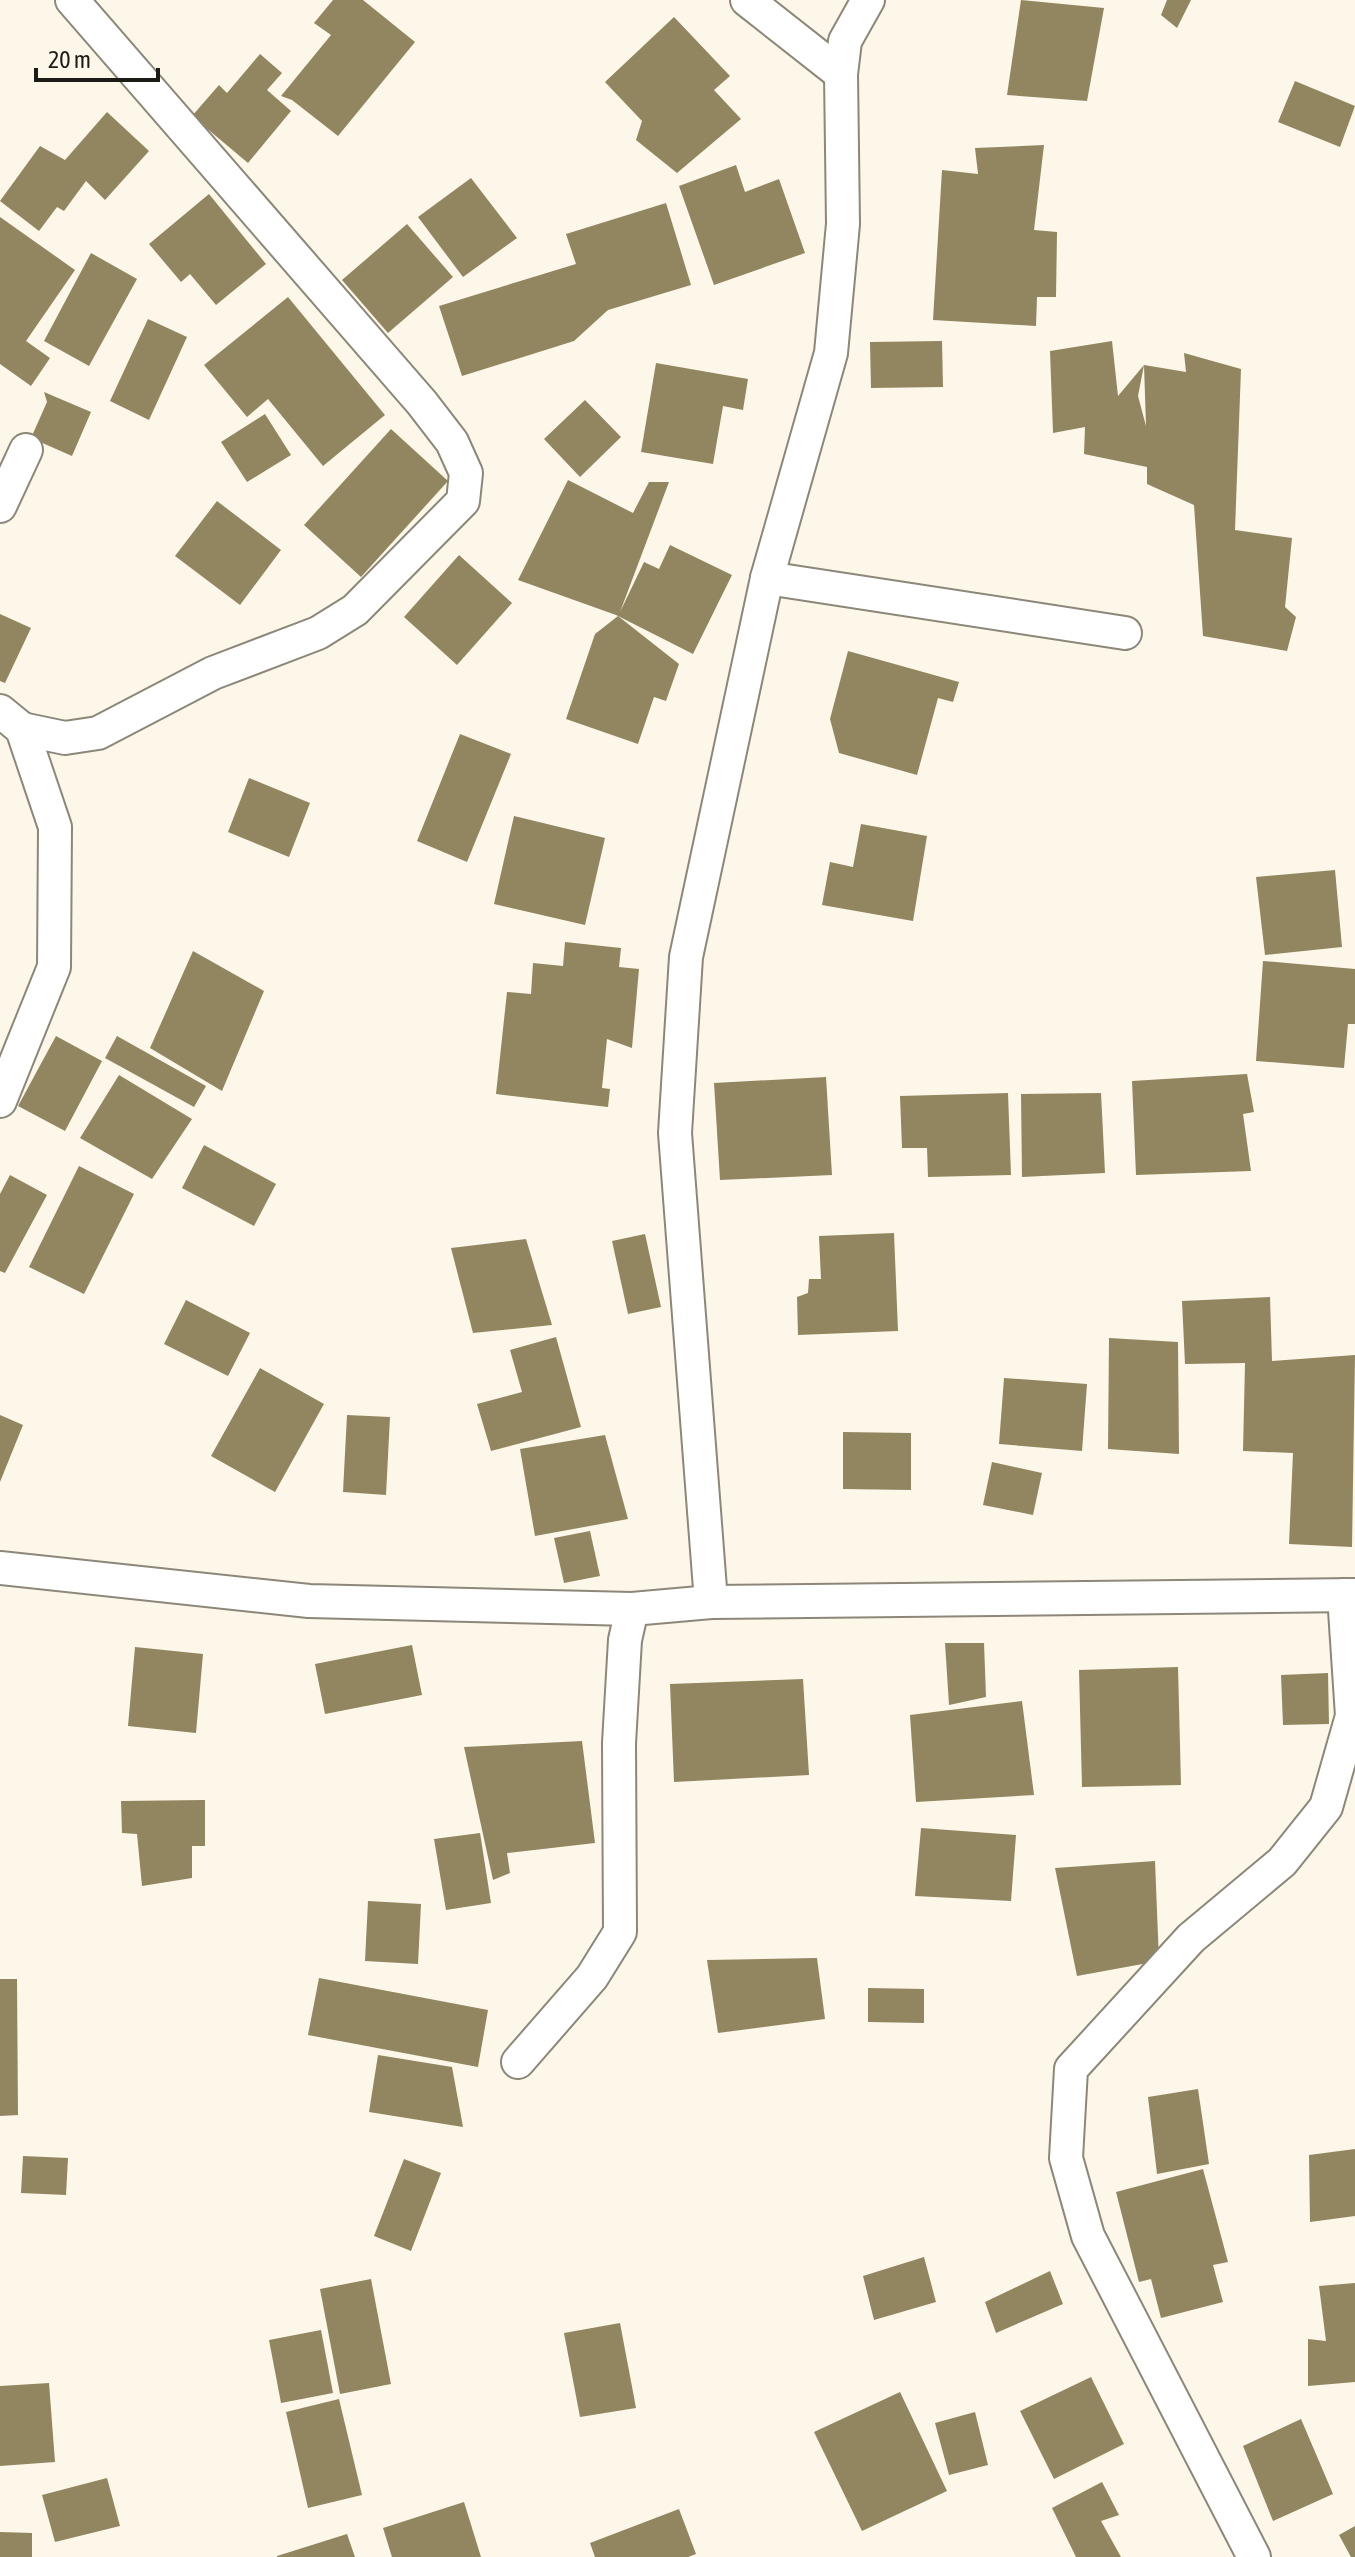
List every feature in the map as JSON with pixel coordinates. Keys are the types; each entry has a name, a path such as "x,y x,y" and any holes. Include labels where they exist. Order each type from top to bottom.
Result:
{"street":[{"path":"11,720 65,738 98,733 213,673 318,633 355,610 463,501 466,473 452,442 422,403 72,0"},
{"path":"747,0 841,74"},
{"path":"711,1602 675,1133 686,957 767,578 831,353 843,224 841,74 845,41 868,0"},
{"path":"0,506 26,450"},
{"path":"767,578 1125,633"},
{"path":"0,1101 54,967 55,827 11,720"},
{"path":"0,1568 309,1601 632,1609 711,1602 1349,1595 1352,1716 1326,1807 1282,1862 1191,1938 1071,2069 1066,2158 1088,2236 1254,2557"},
{"path":"518,2062 592,1977 620,1932 619,1743 625,1640 632,1609"}],"building":[{"path":"333,0 363,0 415,42 338,136 292,100 281,96 331,35 314,23"},
{"path":"1021,0 1104,8 1087,101 1007,95"},
{"path":"1167,0 1191,0 1177,28 1161,15"},
{"path":"674,17 730,76 714,90 741,119 677,173 636,140 642,121 605,82"},
{"path":"260,54 282,73 267,90 291,111 248,163 192,116 219,85 227,93"},
{"path":"1295,81 1355,106 1340,147 1278,122"},
{"path":"107,112 149,151 105,200 86,181 64,211 57,207 39,231 0,201 40,146 65,160"},
{"path":"1044,145 1034,230 1057,232 1056,297 1037,297 1036,326 933,320 942,170 978,174 975,148"},
{"path":"736,165 745,192 779,179 805,253 714,285 679,186"},
{"path":"471,178 517,238 463,277 418,217"},
{"path":"209,194 266,264 216,305 190,274 181,282 149,244"},
{"path":"666,203 691,285 608,310 574,341 462,376 439,306 576,264 566,234"},
{"path":"0,217 75,270 26,341 50,358 31,386 0,364"},
{"path":"407,224 453,277 388,333 342,280"},
{"path":"91,253 137,279 89,366 44,341"},
{"path":"288,297 385,415 323,466 268,399 247,417 204,365"},
{"path":"148,319 187,337 149,420 110,401"},
{"path":"942,341 943,387 871,388 870,342"},
{"path":"1112,341 1118,396 1144,365 1186,372 1184,353 1241,369 1235,530 1292,538 1285,607 1296,617 1287,651 1203,636 1194,505 1147,484 1147,467 1084,454 1085,427 1053,433 1050,351","holes":["1144,365 1146,426 1138,396"]},
{"path":"656,363 748,379 743,410 723,406 713,464 641,452"},
{"path":"44,392 91,412 72,456 31,438 47,402"},
{"path":"585,400 621,437 580,477 544,439"},
{"path":"265,414 291,455 247,482 221,442"},
{"path":"391,429 448,481 361,577 304,525"},
{"path":"568,480 633,513 649,482 669,482 620,612 644,562 659,569 670,545 732,575 693,654 616,615 518,580"},
{"path":"217,501 281,550 240,605 175,556"},
{"path":"459,555 512,603 457,665 404,617"},
{"path":"0,614 31,628 5,683 0,681"},
{"path":"618,616 679,664 666,701 654,697 638,744 566,719 595,634"},
{"path":"848,651 959,682 953,702 938,698 917,775 839,753 830,719"},
{"path":"460,734 511,754 467,862 417,841"},
{"path":"249,778 310,803 289,857 228,832"},
{"path":"514,816 605,838 585,925 494,904"},
{"path":"861,824 927,836 913,921 822,905 830,862 853,867"},
{"path":"1335,870 1342,947 1265,955 1256,877"},
{"path":"565,942 621,948 619,967 639,969 632,1048 607,1039 602,1088 610,1089 608,1107 496,1094 507,992 531,994 533,963 563,966"},
{"path":"193,951 264,991 222,1091 150,1048"},
{"path":"1263,961 1355,969 1355,1024 1348,1024 1344,1068 1256,1061"},
{"path":"56,1036 102,1061 65,1131 18,1106"},
{"path":"117,1036 206,1086 194,1107 105,1058"},
{"path":"1247,1074 1254,1112 1243,1114 1251,1171 1136,1175 1132,1081"},
{"path":"119,1075 192,1119 152,1179 80,1138"},
{"path":"826,1077 832,1175 720,1180 714,1083"},
{"path":"1008,1093 1011,1175 928,1177 927,1148 902,1148 900,1096"},
{"path":"1101,1093 1105,1173 1022,1177 1021,1094"},
{"path":"204,1145 276,1184 254,1226 182,1188"},
{"path":"79,1166 134,1194 84,1294 29,1267"},
{"path":"10,1175 47,1195 5,1273 0,1271 0,1194"},
{"path":"894,1233 898,1331 798,1335 797,1297 808,1293 809,1279 821,1279 819,1236"},
{"path":"645,1234 661,1307 628,1314 612,1241"},
{"path":"526,1239 552,1325 473,1333 451,1248"},
{"path":"1270,1297 1272,1361 1355,1355 1352,1547 1289,1544 1293,1453 1243,1451 1245,1363 1185,1364 1182,1301"},
{"path":"186,1300 250,1333 228,1376 164,1344"},
{"path":"556,1337 581,1427 491,1451 477,1404 522,1392 510,1350"},
{"path":"1109,1338 1178,1342 1179,1454 1108,1449"},
{"path":"260,1368 324,1404 275,1492 211,1456"},
{"path":"1004,1378 1087,1384 1082,1451 999,1444"},
{"path":"0,1415 23,1425 0,1482"},
{"path":"347,1415 390,1417 386,1495 343,1492"},
{"path":"843,1432 911,1433 911,1490 843,1489"},
{"path":"605,1435 628,1519 535,1536 520,1449"},
{"path":"992,1462 1042,1473 1033,1515 983,1505"},
{"path":"590,1531 600,1576 564,1583 554,1538"},
{"path":"945,1643 984,1643 986,1697 949,1705"},
{"path":"412,1645 422,1695 325,1714 315,1664"},
{"path":"135,1647 203,1654 196,1733 128,1726"},
{"path":"1178,1667 1181,1785 1082,1787 1079,1670"},
{"path":"1328,1673 1329,1724 1283,1725 1281,1675"},
{"path":"803,1679 809,1775 674,1782 670,1684"},
{"path":"1022,1701 1034,1795 916,1802 910,1715"},
{"path":"582,1741 595,1843 507,1853 510,1873 493,1880 464,1747"},
{"path":"205,1800 205,1846 192,1846 192,1878 142,1886 137,1834 122,1833 121,1801"},
{"path":"921,1828 1016,1835 1011,1901 915,1896"},
{"path":"480,1833 491,1903 446,1910 434,1839"},
{"path":"1155,1861 1159,1961 1077,1976 1055,1868"},
{"path":"368,1901 421,1904 418,1964 365,1961"},
{"path":"817,1958 825,2019 718,2033 707,1960"},
{"path":"319,1978 488,2010 478,2067 308,2035"},
{"path":"0,1979 17,1979 18,2115 0,2116"},
{"path":"868,1988 924,1989 924,2023 868,2022"},
{"path":"378,2055 452,2067 463,2127 369,2112"},
{"path":"1198,2089 1209,2164 1157,2174 1148,2097"},
{"path":"1355,2149 1355,2216 1310,2222 1309,2155"},
{"path":"23,2156 68,2158 66,2195 21,2193"},
{"path":"404,2159 441,2173 411,2251 374,2236"},
{"path":"1203,2169 1228,2262 1213,2265 1223,2302 1161,2318 1151,2279 1139,2282 1116,2192"},
{"path":"924,2257 936,2302 874,2320 863,2276"},
{"path":"1050,2271 1063,2304 996,2333 985,2302"},
{"path":"371,2279 391,2384 340,2394 320,2289"},
{"path":"1355,2283 1355,2382 1308,2386 1308,2339 1326,2341 1319,2286"},
{"path":"620,2323 636,2408 580,2417 564,2333"},
{"path":"321,2330 333,2393 281,2403 269,2340"},
{"path":"1091,2377 1124,2444 1054,2479 1020,2411"},
{"path":"49,2383 55,2462 0,2466 0,2386"},
{"path":"900,2392 947,2491 862,2531 814,2432"},
{"path":"339,2399 362,2495 308,2508 286,2412"},
{"path":"975,2412 988,2465 949,2475 935,2423"},
{"path":"1301,2419 1333,2494 1273,2521 1243,2446"},
{"path":"107,2478 120,2526 55,2542 42,2495"},
{"path":"1102,2482 1119,2515 1101,2521 1121,2557 1076,2557 1052,2508"},
{"path":"464,2502 481,2557 392,2557 383,2528"},
{"path":"679,2509 696,2554 688,2557 595,2557 590,2543"},
{"path":"1355,2526 1355,2557 1351,2557 1339,2535"},
{"path":"0,2532 32,2533 32,2557 0,2557"},
{"path":"347,2534 355,2557 277,2557 277,2556"}]}
